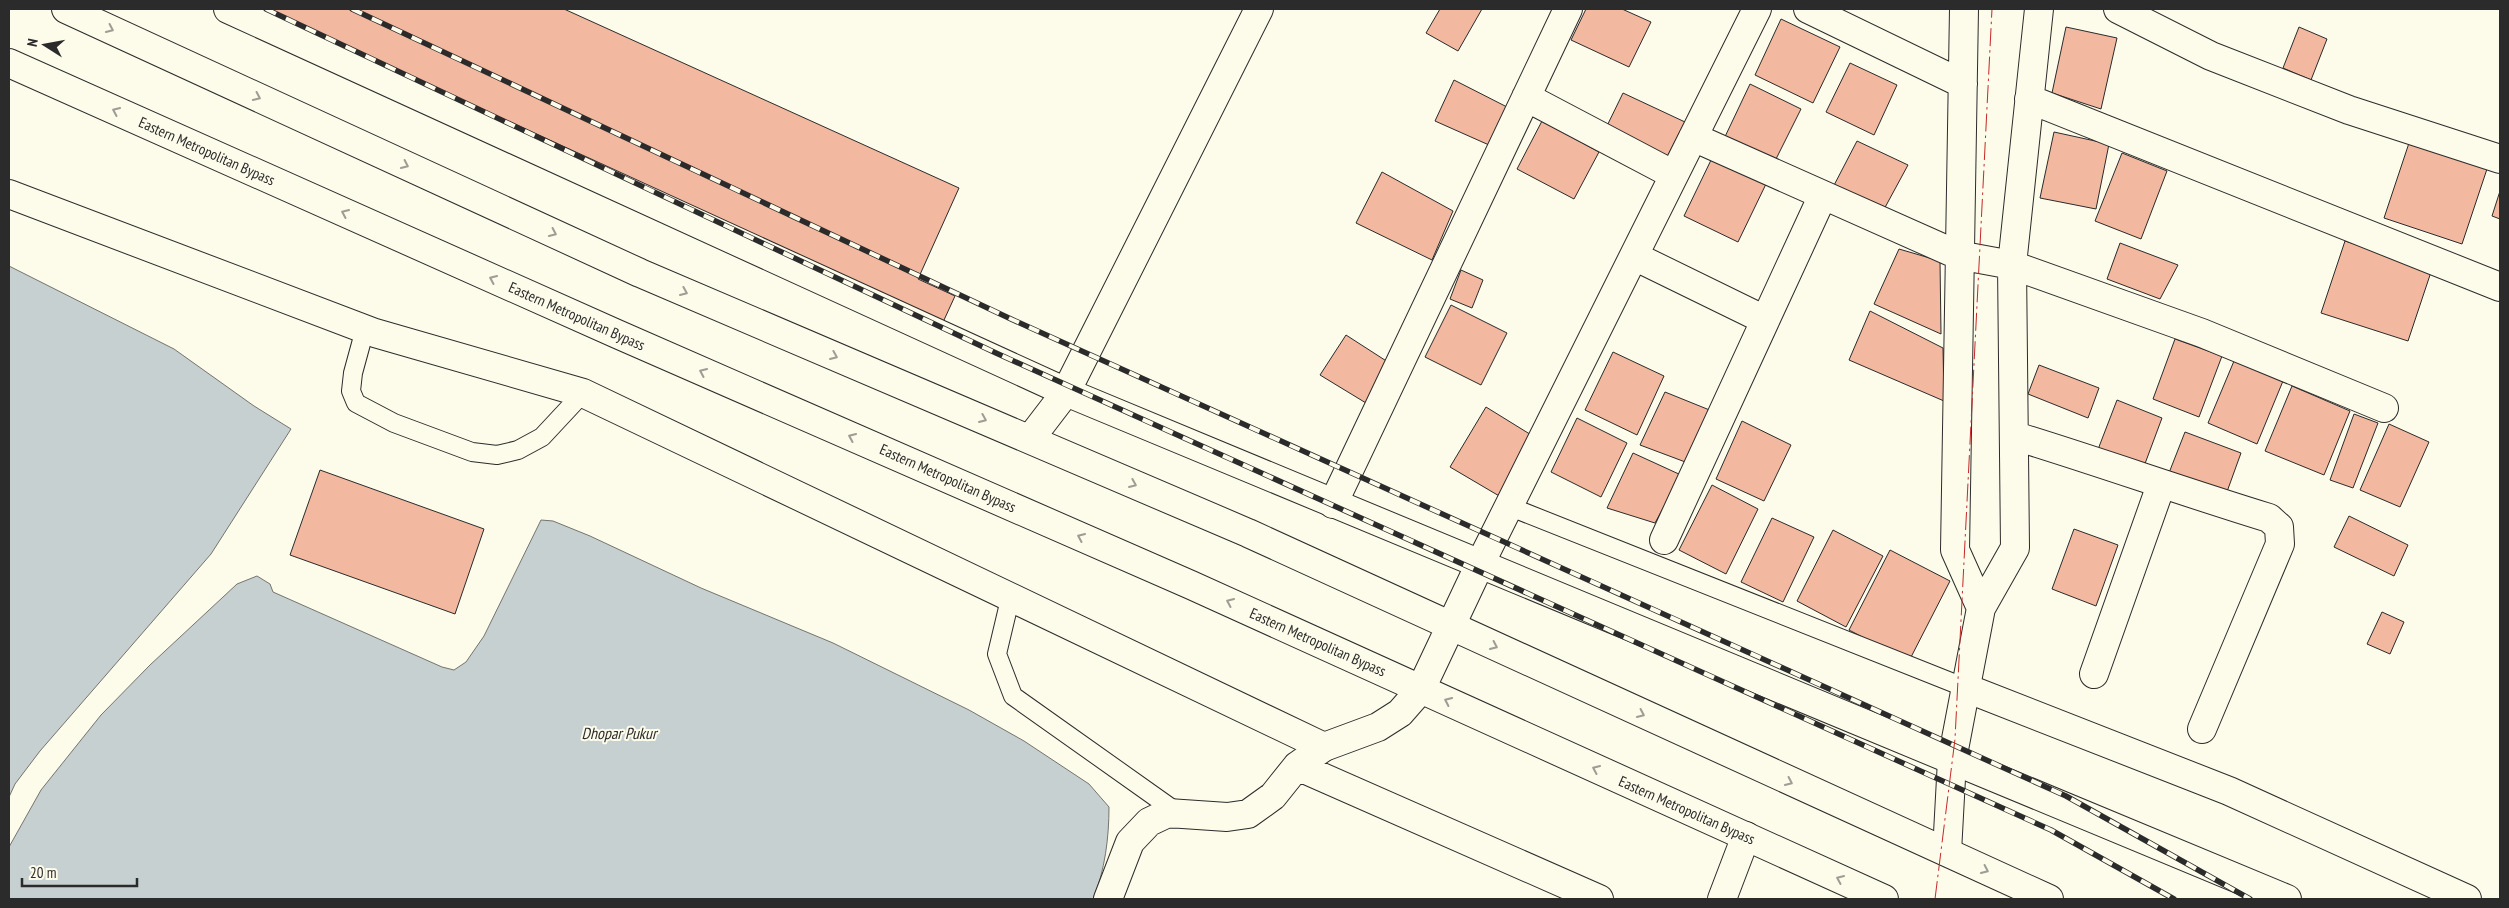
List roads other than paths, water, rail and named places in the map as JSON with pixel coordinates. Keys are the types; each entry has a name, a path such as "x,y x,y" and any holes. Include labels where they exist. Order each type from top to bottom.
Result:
{"street":[{"path":"66,9 640,273 1248,533 1824,798 2049,899"},
{"path":"228,9 1066,392 2287,899"},
{"path":"1030,439 1066,392 1259,9"},
{"path":"1333,504 1568,9"},
{"path":"1108,899 1130,842 1149,822 1168,813 1227,817 1248,814 1273,796 1297,766 1324,746 1378,727 1400,713 1421,689 1508,506 1757,9"},
{"path":"1808,9 1963,84"},
{"path":"1964,9 1958,255 1955,550 1981,608"},
{"path":"1947,852 1952,760 1981,608 2015,548 2012,265 2039,9"},
{"path":"2118,9 2212,56 2239,67 2349,110 2500,159"},
{"name":"Eastern Metropolitan Bypass","path":"9,63 617,334 1191,585 1884,899"},
{"path":"1526,97 1674,175"},
{"path":"2029,99 2500,287"},
{"path":"1693,138 1958,255 2012,265 2202,333 2384,408"},
{"path":"9,194 364,329 583,393 1324,746"},
{"path":"1664,540 1823,195"},
{"path":"1634,256 1765,320"},
{"path":"2015,436 2109,464 2161,485 2269,518 2279,527 2280,544 2202,729"},
{"path":"2094,674 2161,485"},
{"path":"1966,688 2229,791 2467,899"},
{"path":"1297,766 1599,899"},
{"path":"1722,899 1746,836"}],"lane":[{"path":"364,329 350,391 356,403 394,423 472,452 497,455 518,450 542,437 583,393"},
{"path":"1508,506 1966,688"},
{"path":"1011,596 997,654 1012,696 1178,813"}],"water":[{"path":"9,266 174,349 254,406 291,429 211,554 40,751 15,784 9,797"},
{"name":"Dhopar Pukur","path":"541,520 553,521 590,536 701,588 833,643 969,710 1024,741 1089,784 1109,807 1106,854 1101,877 1093,899 9,899 9,847 41,790 101,715 150,665 237,584 257,576 270,584 273,592 442,667 454,670 466,662 484,636"}],"railway":[{"path":"266,9 996,353 2051,830 2174,899"},
{"path":"352,9 1011,319 2066,796 2250,899"}]}
